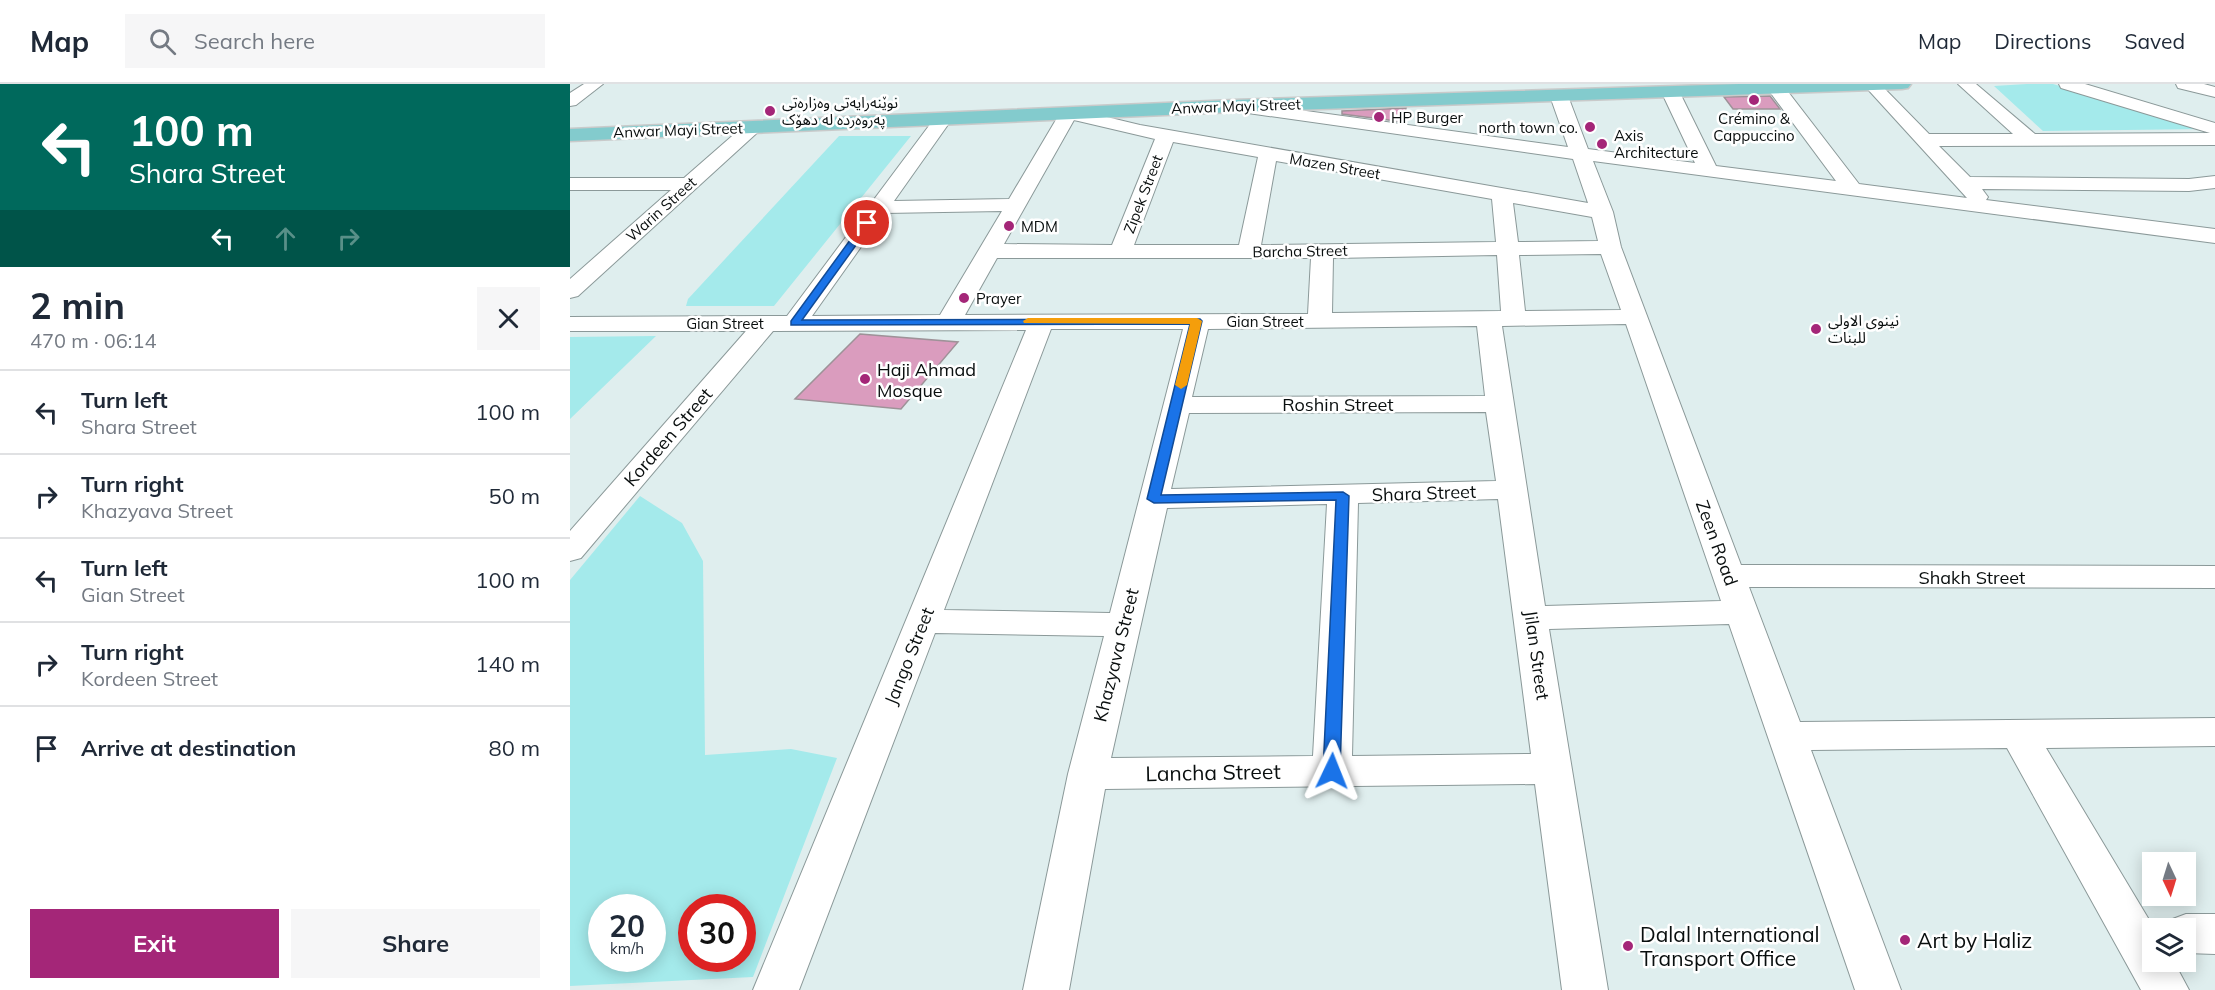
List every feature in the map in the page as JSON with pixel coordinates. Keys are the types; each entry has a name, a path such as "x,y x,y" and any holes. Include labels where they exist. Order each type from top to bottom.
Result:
{"main road":[{"name":"Anwar Mayi Street","path":"570,128 1255,95 1559,96 1712,84"},
{"name":"Anwar Mayi Street","path":"570,135 1673,87 1776,88 1902,84"}],"street":[{"path":"570,101 595,84"},
{"path":"1966,84 2031,140"},
{"path":"2067,84 2215,129"},
{"path":"2185,84 2215,92"},
{"path":"1871,85 1926,140 1986,206"},
{"path":"1673,87 1708,169"},
{"path":"1776,88 1852,188"},
{"name":"Zeen Road","path":"1559,96 1602,212 1610,247 1878,990"},
{"path":"1234,106 1580,154 2215,236"},
{"path":"949,321 1069,113"},
{"name":"Mazen Street","path":"1069,113 1166,136 1602,212"},
{"path":"794,323 943,119"},
{"name":"Warin Street","path":"570,291 753,127"},
{"name":"Zipek Street","path":"1120,252 1166,136"},
{"path":"1926,140 2215,139"},
{"path":"1249,252 1268,154"},
{"path":"1965,183 2189,184 2212,191"},
{"path":"570,184 690,184"},
{"name":"Jilan Street","path":"1502,195 1508,249 1501,319 1499,404 1585,990"},
{"path":"879,207 1016,205"},
{"name":"Barcha Street","path":"990,251 1249,252 1610,247"},
{"path":"1320,321 1322,251"},
{"name":"Gian Street","path":"570,324 1320,321 1635,316"},
{"name":"Jango Street","path":"776,990 1042,321"},
{"name":"Khazyava Street","path":"1046,990 1088,774 1197,321"},
{"name":"Kordeen Street","path":"574,542 766,323"},
{"name":"Roshin Street","path":"1176,405 1499,404"},
{"name":"Shara Street","path":"1154,499 1513,490"},
{"path":"1332,771 1343,496"},
{"name":"Shakh Street","path":"1729,576 2215,577"},
{"path":"1531,618 1741,612"},
{"path":"923,621 1124,625"},
{"path":"1786,736 2215,732"},
{"path":"2018,734 2142,932"},
{"name":"Lancha Street","path":"1088,774 1554,769"},
{"path":"2196,934 2215,934"},
{"path":"2159,972 2166,990"}],"shaded area":[{"path":"2053,84 2207,129 2043,131 1994,86"},
{"path":"839,136 911,136 774,306 686,306 688,299"},
{"path":"656,336 570,419 570,337"},
{"path":"640,496 682,523 703,561 705,755 791,749 837,758 756,969 756,894 678,894 678,972 755,972 753,977 570,986 570,580"}],"building":[{"path":"1770,96 1780,109 1733,109 1724,97"},
{"path":"1406,108 1404,122 1342,114 1342,111"},
{"path":"860,334 958,342 901,409 795,399"}],"slow traffic":[{"path":"1028,321 1197,321 1181,385"}],"place":[{"name":"Crémino & Cappuccino","path":"1754,100"},
{"name":"نوێنەرایەتی وەزارەتی پەروەردە لە دهۆک","path":"770,111"},
{"name":"HP Burger","path":"1379,117"},
{"name":"north town co.","path":"1590,127"},
{"name":"Axis Architecture","path":"1602,144"},
{"name":"MDM","path":"1009,226"},
{"name":"Prayer","path":"964,298"},
{"name":"نينوى الاولى للبنات","path":"1816,329"},
{"name":"Haji Ahmad Mosque","path":"865,379"},
{"name":"Art by Haliz","path":"1905,940"},
{"name":"Dalal International Transport Office","path":"1628,946"}],"route":[{"path":"867,223 794,323 1197,321 1154,499 1343,496 1332,771"}]}
